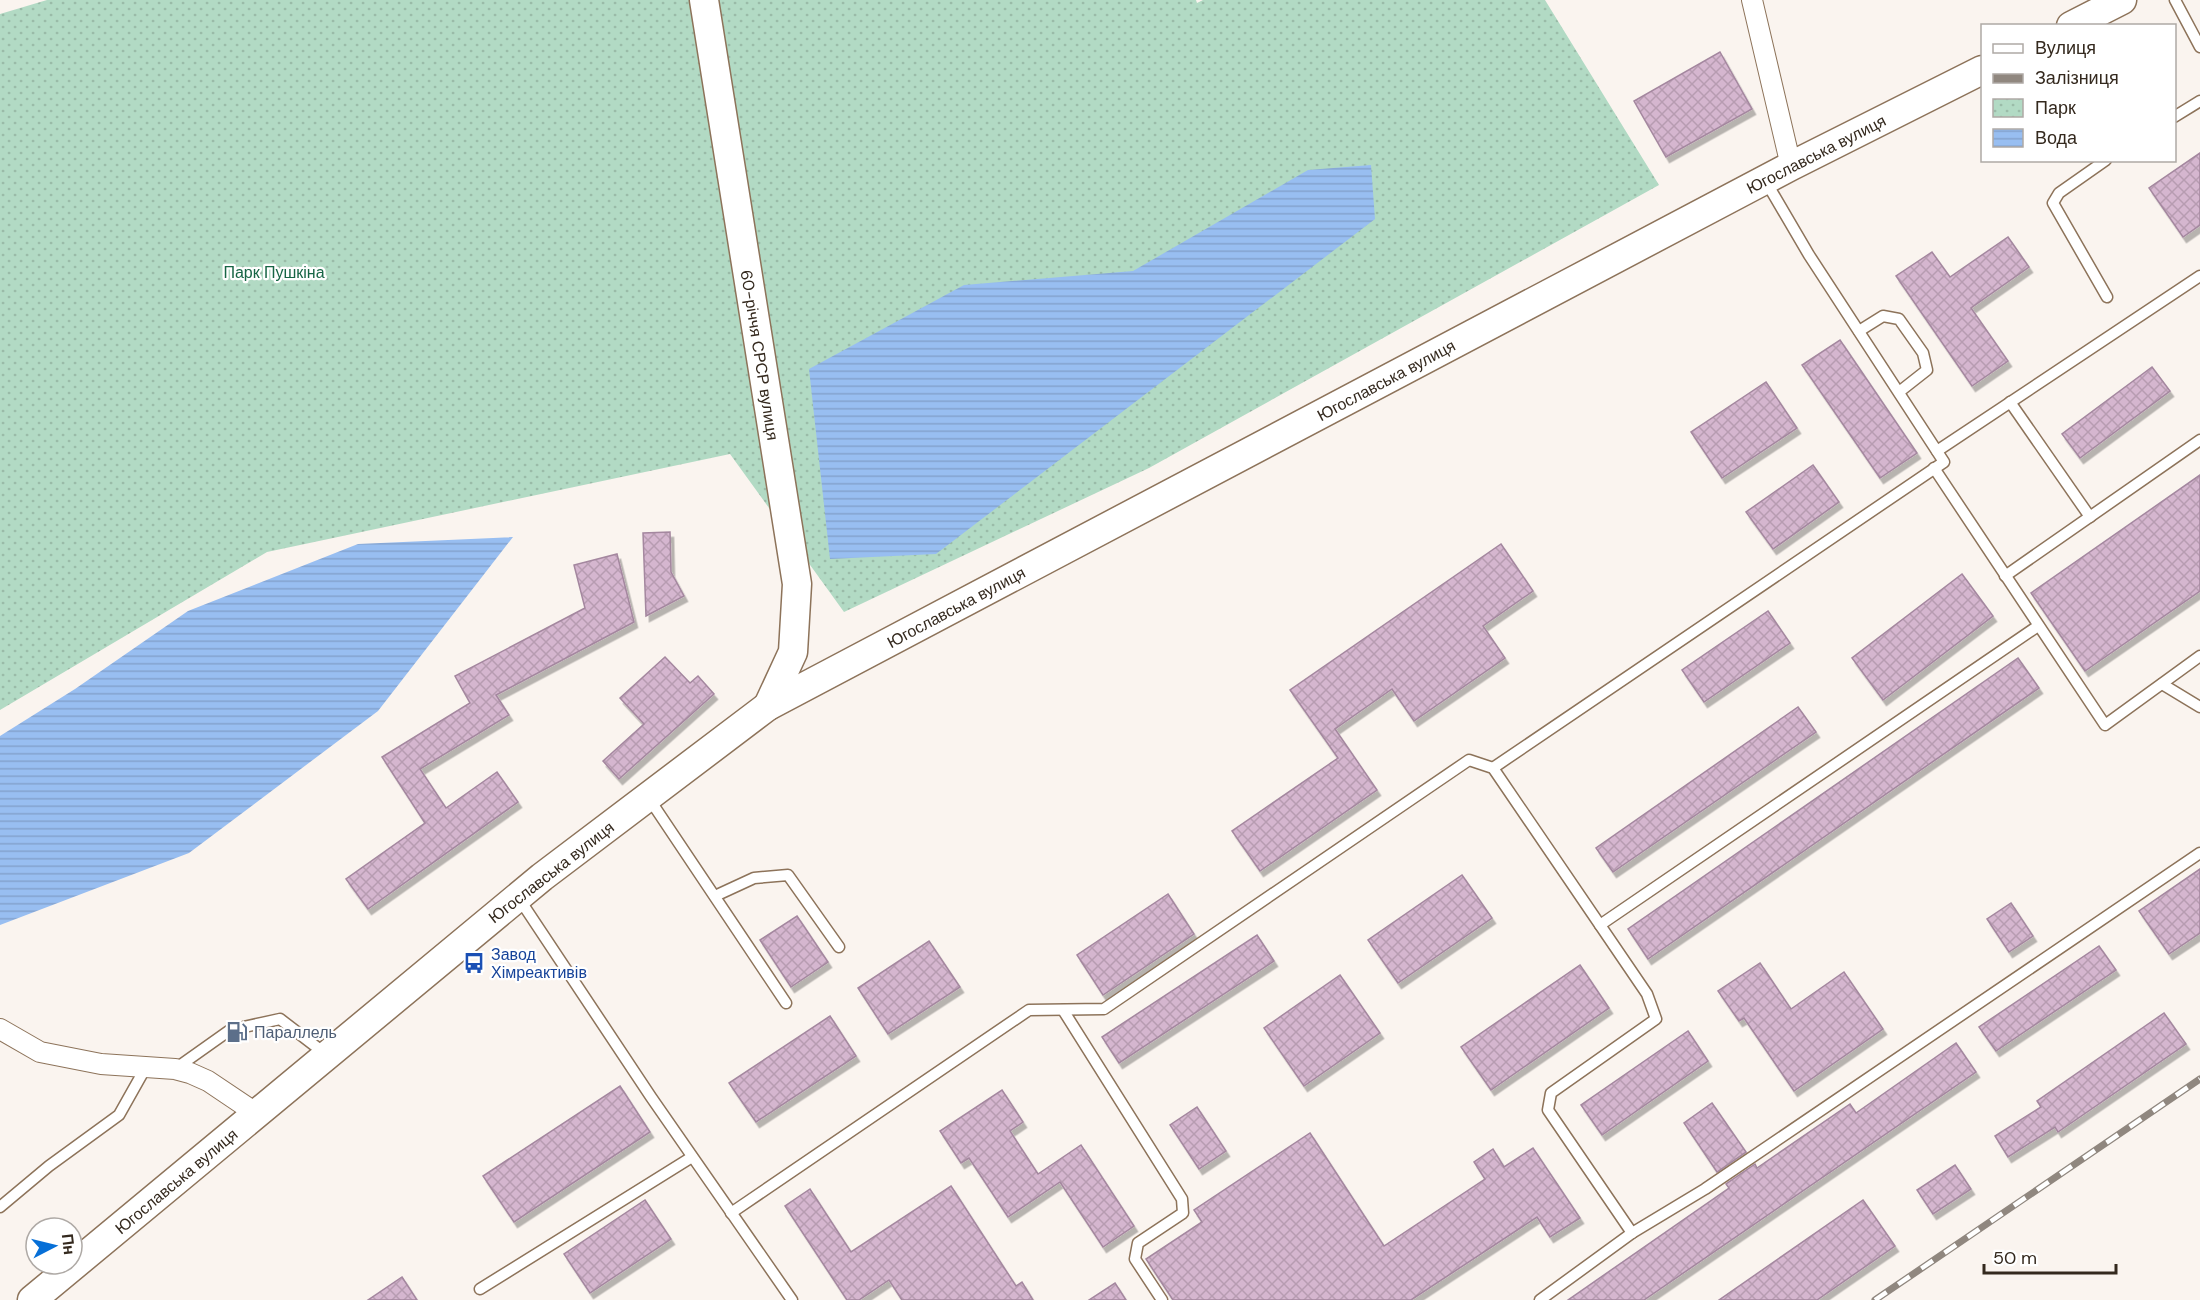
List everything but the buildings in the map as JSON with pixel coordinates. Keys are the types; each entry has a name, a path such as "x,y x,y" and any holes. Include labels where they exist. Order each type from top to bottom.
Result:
{"main road":[{"name":"60-річчя СРСР вулиця","path":"704,0 797,584 793,652 768,706"},
{"path":"2075,24 2122,0"},
{"name":"Югославська вулиця","path":"32,1300 518,897 768,706 1791,166 1981,71"}],"street":[{"path":"1752,0 1791,166"},
{"path":"0,1029 39,1052 101,1064 175,1069 208,1081 256,1114"}],"lane":[{"path":"2175,0 2200,47"},
{"path":"2176,116 2200,101"},
{"path":"2103,162 2059,193 2053,203 2107,297"},
{"path":"1493,768 1944,462 1809,255 1765,180"},
{"path":"1937,451 2200,276"},
{"path":"1859,331 1883,316 1899,319 1923,353 1927,369 1899,392"},
{"path":"2010,402 2090,517"},
{"path":"2005,576 2200,440"},
{"path":"1934,468 2105,725 2200,656"},
{"path":"1600,925 2038,626"},
{"path":"2162,684 2200,707"},
{"path":"731,1213 1029,1010 1104,1009 1469,760 1493,768 1647,994 1656,1019 1551,1093 1548,1110 1632,1233"},
{"path":"648,797 786,1003"},
{"path":"1540,1300 1632,1233 1715,1182 2200,853"},
{"path":"715,896 754,878 788,875 839,947"},
{"path":"518,897 692,1157 792,1300"},
{"path":"1063,1010 1182,1199 1184,1213 1138,1244 1135,1259 1162,1300"},
{"path":"175,1069 230,1030 280,1019 327,1055"},
{"path":"1,1204 119,1115 146,1067"},
{"path":"480,1289 692,1157"}],"green space":[{"name":"Парк Пушкіна","path":"47,0 1196,0 1197,3 1203,0 1545,0 1659,185 1149,468 844,612 730,454 267,552 0,710 0,14"}],"water":[{"path":"1371,165 1375,219 936,554 830,559 809,369 964,285 1133,271 1308,170"},
{"path":"513,537 378,711 189,853 0,925 0,736 75,689 188,611 358,544"}],"railway":[{"path":"1875,1300 2200,1079"}],"place":[{"name":"Завод Хімреактивів","path":"474,963"},
{"name":"Параллель","path":"237,1032"}]}
